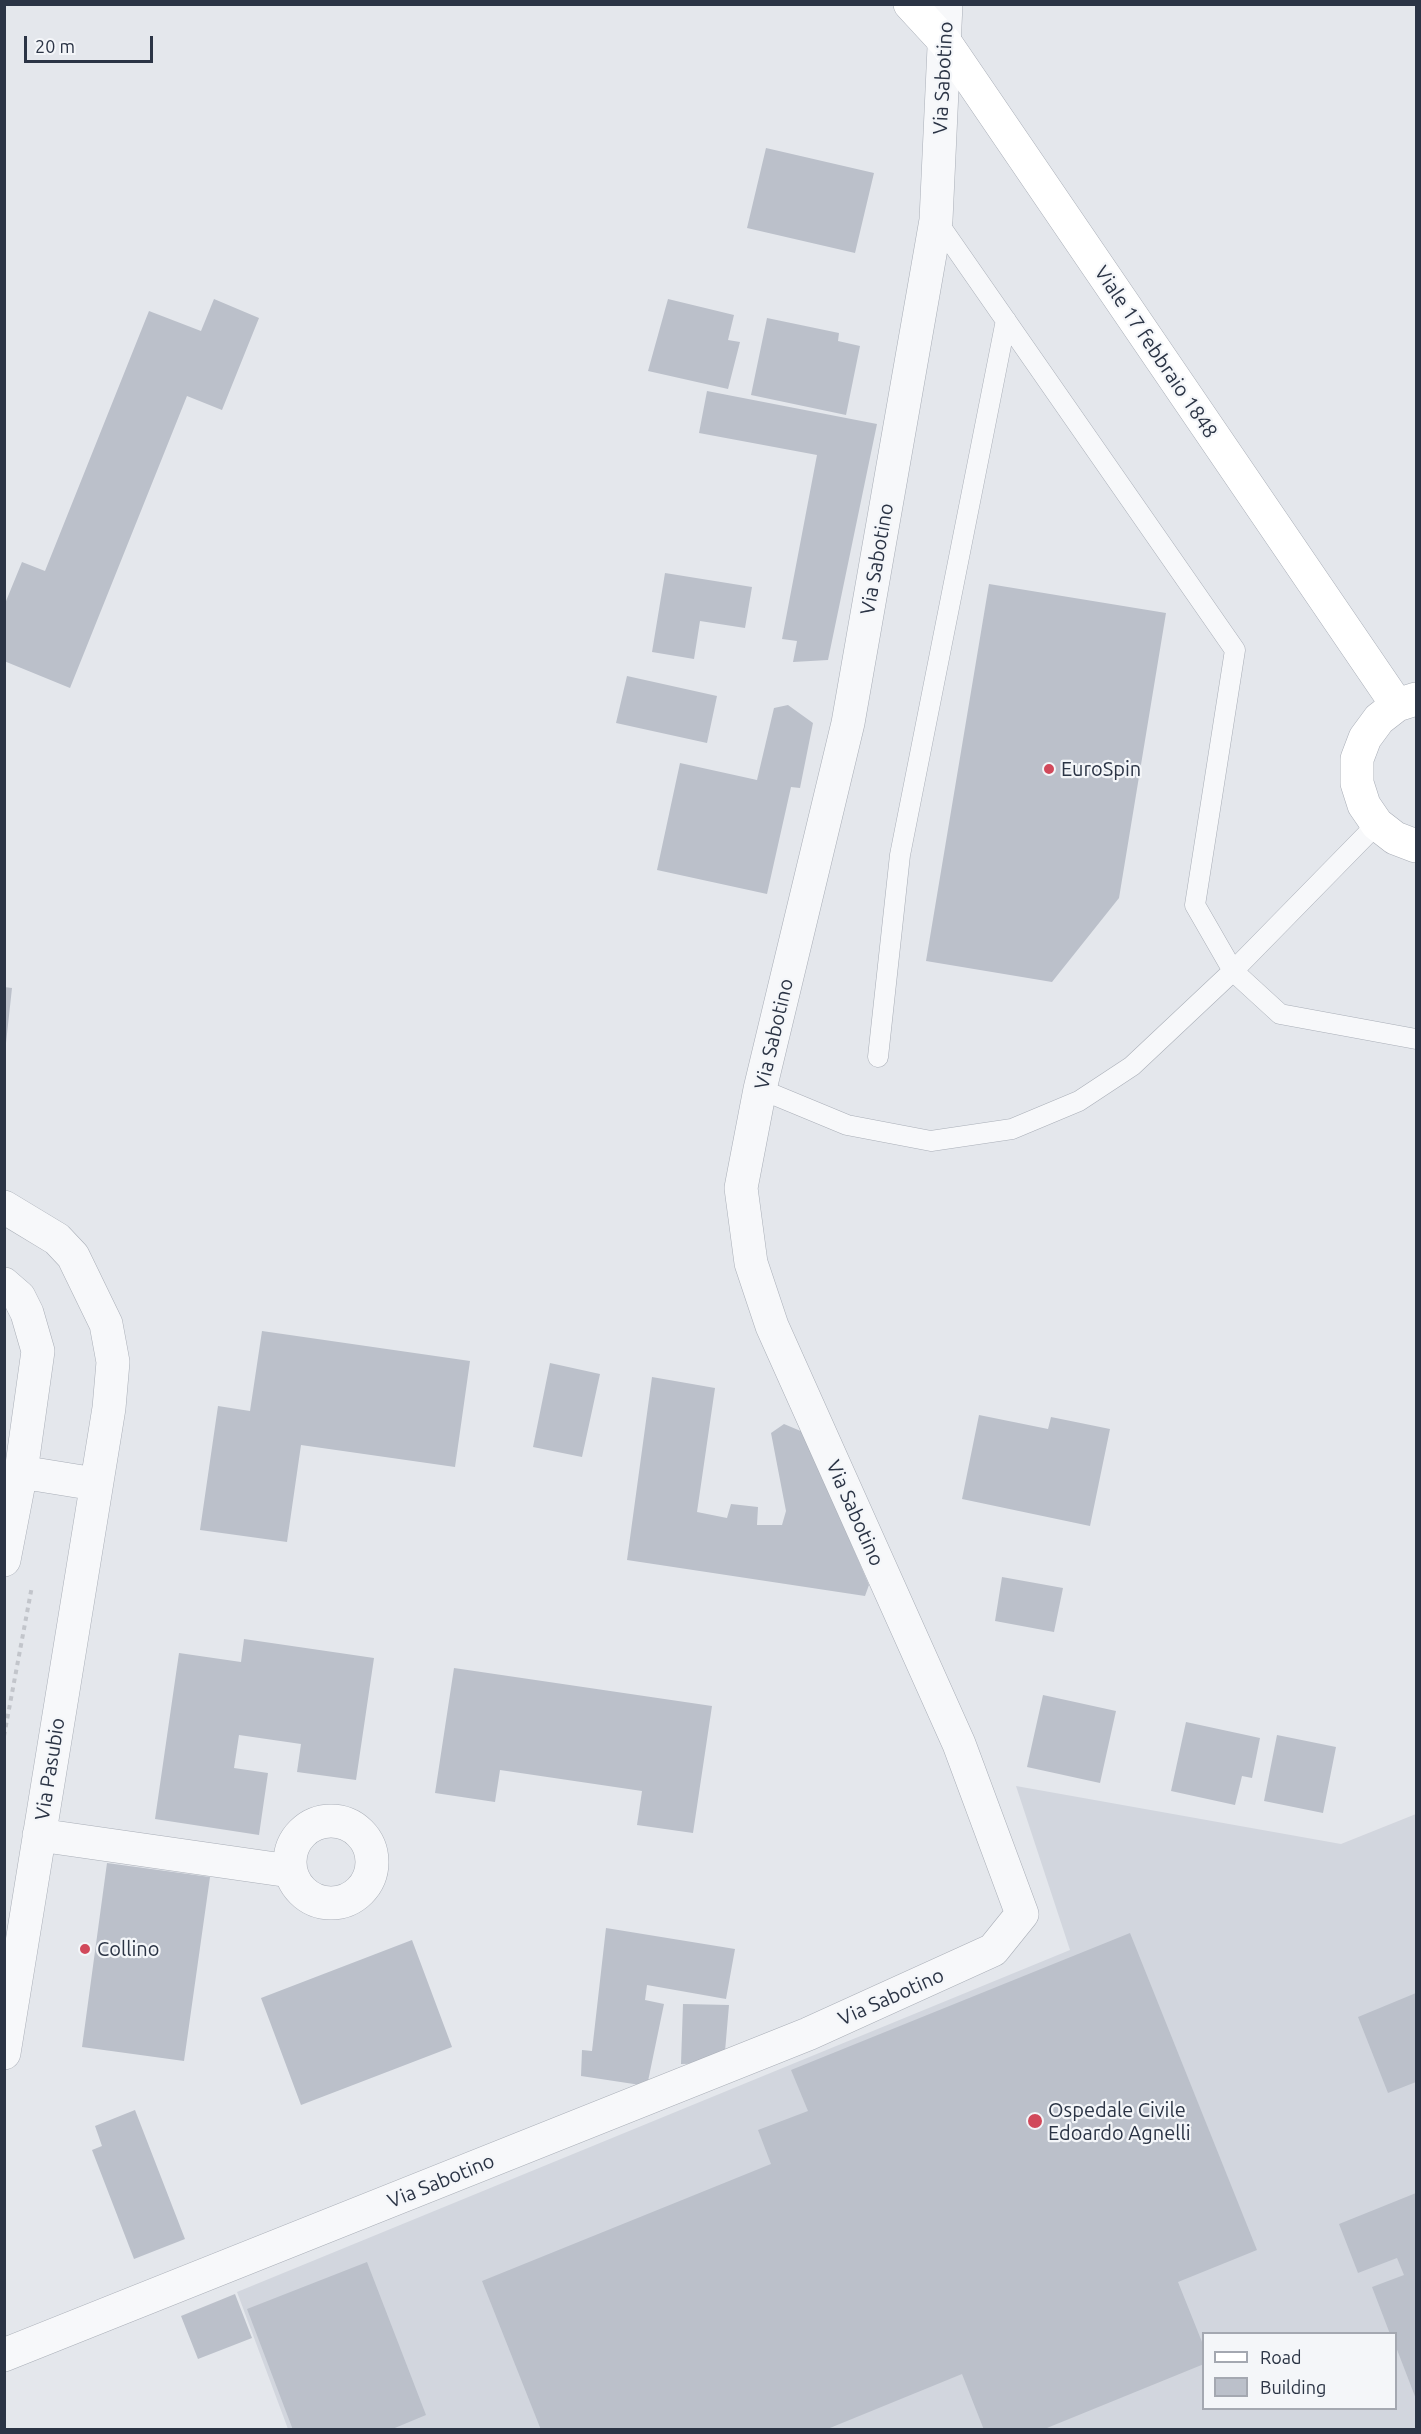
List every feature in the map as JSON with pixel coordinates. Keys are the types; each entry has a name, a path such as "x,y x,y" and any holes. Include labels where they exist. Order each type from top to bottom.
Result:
{"street":[{"name":"Viale 17 febbraio 1848","path":"910,4 945,42 1407,702 1379,719 1365,738 1358,759 1357,783 1364,805 1377,824 1395,838 1416,846"},
{"name":"Via Sabotino","path":"4,2355 808,2034 993,1950 1022,1914 959,1744 772,1326 751,1263 741,1188 760,1089 848,723 936,220 946,4"},
{"name":"Via Pasubio","path":"4,1207 57,1239 73,1256 106,1324 112,1362 110,1396 4,2053"},
{"path":"4,1284 18,1297 27,1313 38,1351 21,1472 4,1560"},
{"path":"21,1472 95,1484"},
{"path":"39,1835 290,1871"}],"lane":[{"path":"936,220 1235,650 1195,905 1233,971 1280,1014 1416,1039"},
{"path":"878,1057 900,855 1006,320"},
{"path":"760,1089 847,1125 931,1141 1012,1129 1079,1101 1132,1066 1233,971 1377,824"}],"shaded area":[{"name":"Ospedale Civile Edoardo Agnelli","path":"1016,1786 1341,1844 1416,1814 1416,2429 288,2429 237,2292 1070,1950"}],"building":[{"path":"766,148 874,173 855,253 747,228"},
{"path":"214,299 259,318 222,410 187,396 70,688 4,661 4,606 22,562 45,571 149,311 201,331"},
{"path":"668,299 734,315 728,340 740,342 728,389 648,371"},
{"path":"767,318 839,333 838,341 860,346 846,415 751,395"},
{"path":"707,391 877,424 828,660 793,662 797,641 782,639 817,455 699,433"},
{"path":"665,573 752,587 745,628 700,621 694,659 652,652"},
{"name":"EuroSpin","path":"989,584 1166,613 1119,898 1052,982 926,961"},
{"path":"627,676 717,696 707,743 616,723"},
{"path":"788,705 813,723 800,788 791,787 767,894 657,870 680,763 757,780 774,708"},
{"path":"4,987 12,988 6,1043 4,1042"},
{"path":"262,1331 470,1361 455,1467 301,1445 287,1542 200,1530 218,1406 250,1411"},
{"path":"550,1363 600,1374 582,1457 533,1447"},
{"path":"652,1377 715,1388 697,1512 727,1518 731,1504 758,1507 757,1525 782,1525 786,1511 771,1433 784,1424 803,1432 869,1585 865,1596 627,1560"},
{"path":"979,1415 1048,1429 1051,1417 1110,1429 1090,1526 962,1499"},
{"path":"1002,1577 1063,1588 1054,1632 995,1621"},
{"path":"244,1639 374,1658 356,1780 297,1772 301,1744 239,1735 234,1768 268,1773 259,1835 155,1819 179,1653 241,1662"},
{"path":"454,1668 712,1706 693,1833 637,1825 642,1791 500,1770 495,1802 435,1793"},
{"path":"1043,1695 1116,1711 1100,1783 1027,1767"},
{"path":"1186,1722 1260,1738 1252,1778 1242,1776 1235,1805 1171,1791"},
{"path":"1277,1735 1336,1747 1323,1813 1264,1801"},
{"path":"107,1863 210,1877 184,2061 82,2047"},
{"path":"606,1928 735,1949 726,1999 647,1985 645,2000 664,2004 647,2086 581,2076 582,2050 592,2051"},
{"path":"1130,1933 1257,2250 1178,2282 1202,2342 1202,2365 1042,2430 984,2430 962,2374 825,2430 541,2430 482,2281 771,2164 758,2130 808,2111 791,2070"},
{"path":"412,1940 452,2047 301,2105 261,1998"},
{"path":"1416,1993 1416,2082 1388,2093 1358,2017"},
{"path":"683,2004 729,2005 724,2063 681,2064"},
{"path":"135,2110 185,2239 134,2259 92,2150 102,2146 95,2126"},
{"path":"1416,2193 1416,2399 1397,2350 1397,2332 1389,2332 1372,2287 1404,2275 1397,2258 1358,2273 1339,2224"},
{"path":"367,2262 426,2415 390,2430 293,2430 247,2309"},
{"path":"235,2294 252,2338 198,2359 181,2316"}],"place":[{"name":"EuroSpin","path":"1049,769"},
{"name":"Collino","path":"85,1949"},
{"name":"Ospedale Civile Edoardo Agnelli","path":"1035,2121"}]}
